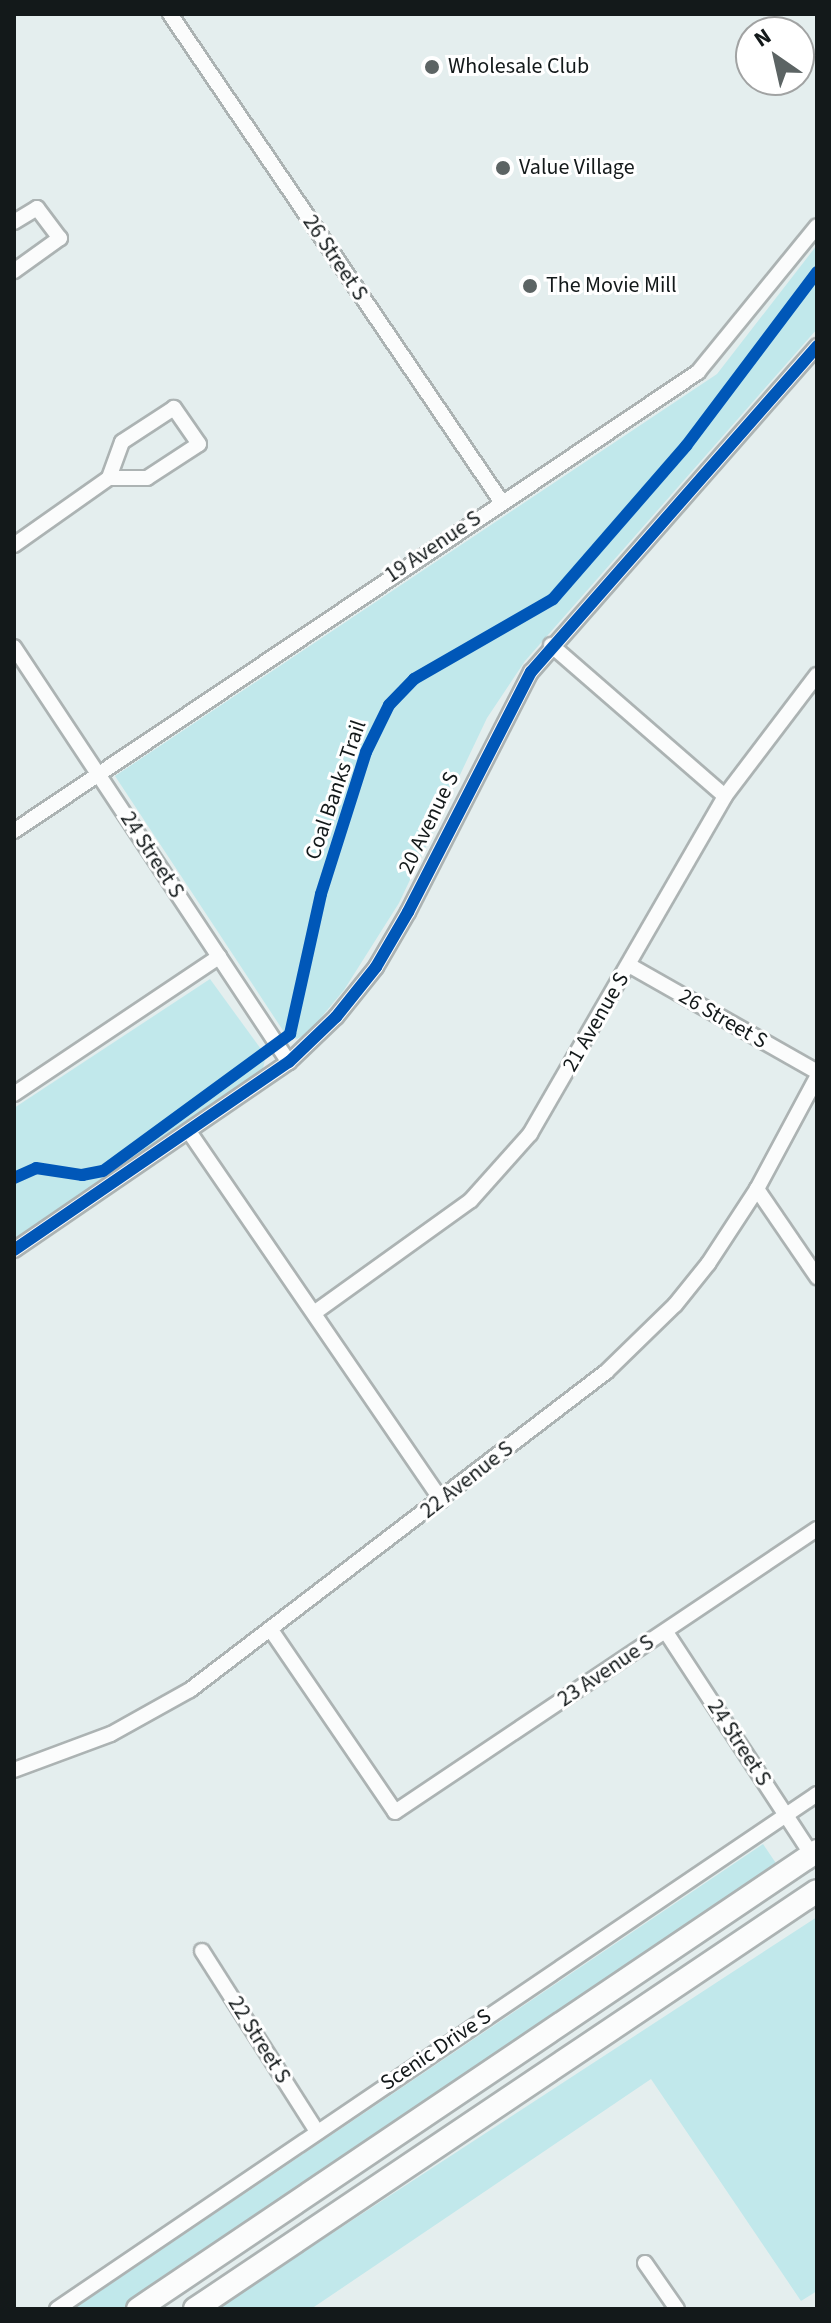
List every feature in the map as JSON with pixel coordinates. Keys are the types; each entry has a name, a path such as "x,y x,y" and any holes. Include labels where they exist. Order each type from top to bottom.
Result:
{"main road":[{"path":"138,2309 814,1853"},
{"path":"195,2309 817,1891"}],"street":[{"name":"26 Street S","path":"170,14 501,501"},
{"path":"14,222 37,208 60,238 14,271"},
{"name":"19 Avenue S","path":"14,831 501,501 698,372 817,226"},
{"name":"20 Avenue S","path":"14,1250 190,1133 289,1062 336,1017 376,967 512,701 551,645 817,346"},
{"path":"14,545 109,478 122,442 174,408 199,444 147,478 109,478"},
{"path":"551,645 725,796"},
{"name":"24 Street S","path":"14,647 289,1062"},
{"name":"21 Avenue S","path":"314,1313 471,1200 530,1134 725,796 817,675"},
{"path":"14,1094 219,957"},
{"name":"26 Street S","path":"629,965 817,1074"},
{"name":"22 Avenue S","path":"14,1770 111,1734 190,1690 441,1500 638,1343 708,1264 757,1189 817,1074"},
{"path":"190,1133 441,1500"},
{"path":"757,1189 817,1277"},
{"name":"23 Avenue S","path":"271,1630 395,1812 817,1529"},
{"name":"24 Street S","path":"666,1632 814,1853"},
{"name":"Scenic Drive S","path":"57,2309 316,2130 817,1794"},
{"name":"22 Street S","path":"202,1951 316,2130"},
{"path":"645,2263 677,2309"}],"shaded area":[{"path":"817,245 817,329 525,661 487,718 399,903 344,990 308,1033 297,1039 286,1035 115,776 717,374"},
{"path":"210,979 266,1056 262,1072 14,1239 14,1108"},
{"path":"763,1844 779,1868 125,2309 74,2309"},
{"path":"817,1917 817,2291 801,2301 651,2079 311,2309 216,2309"}],"cycle path":[{"name":"Coal Banks Trail","path":"14,1178 36,1168 82,1175 103,1171 290,1034 321,894 366,752 389,705 414,679 553,599 686,446 817,272"},
{"path":"14,1250 289,1062 336,1017 376,967 408,912 531,672 817,346"}],"place":[{"name":"Wholesale Club","path":"432,67"},
{"name":"Value Village","path":"503,168"},
{"name":"The Movie Mill","path":"530,286"}]}
